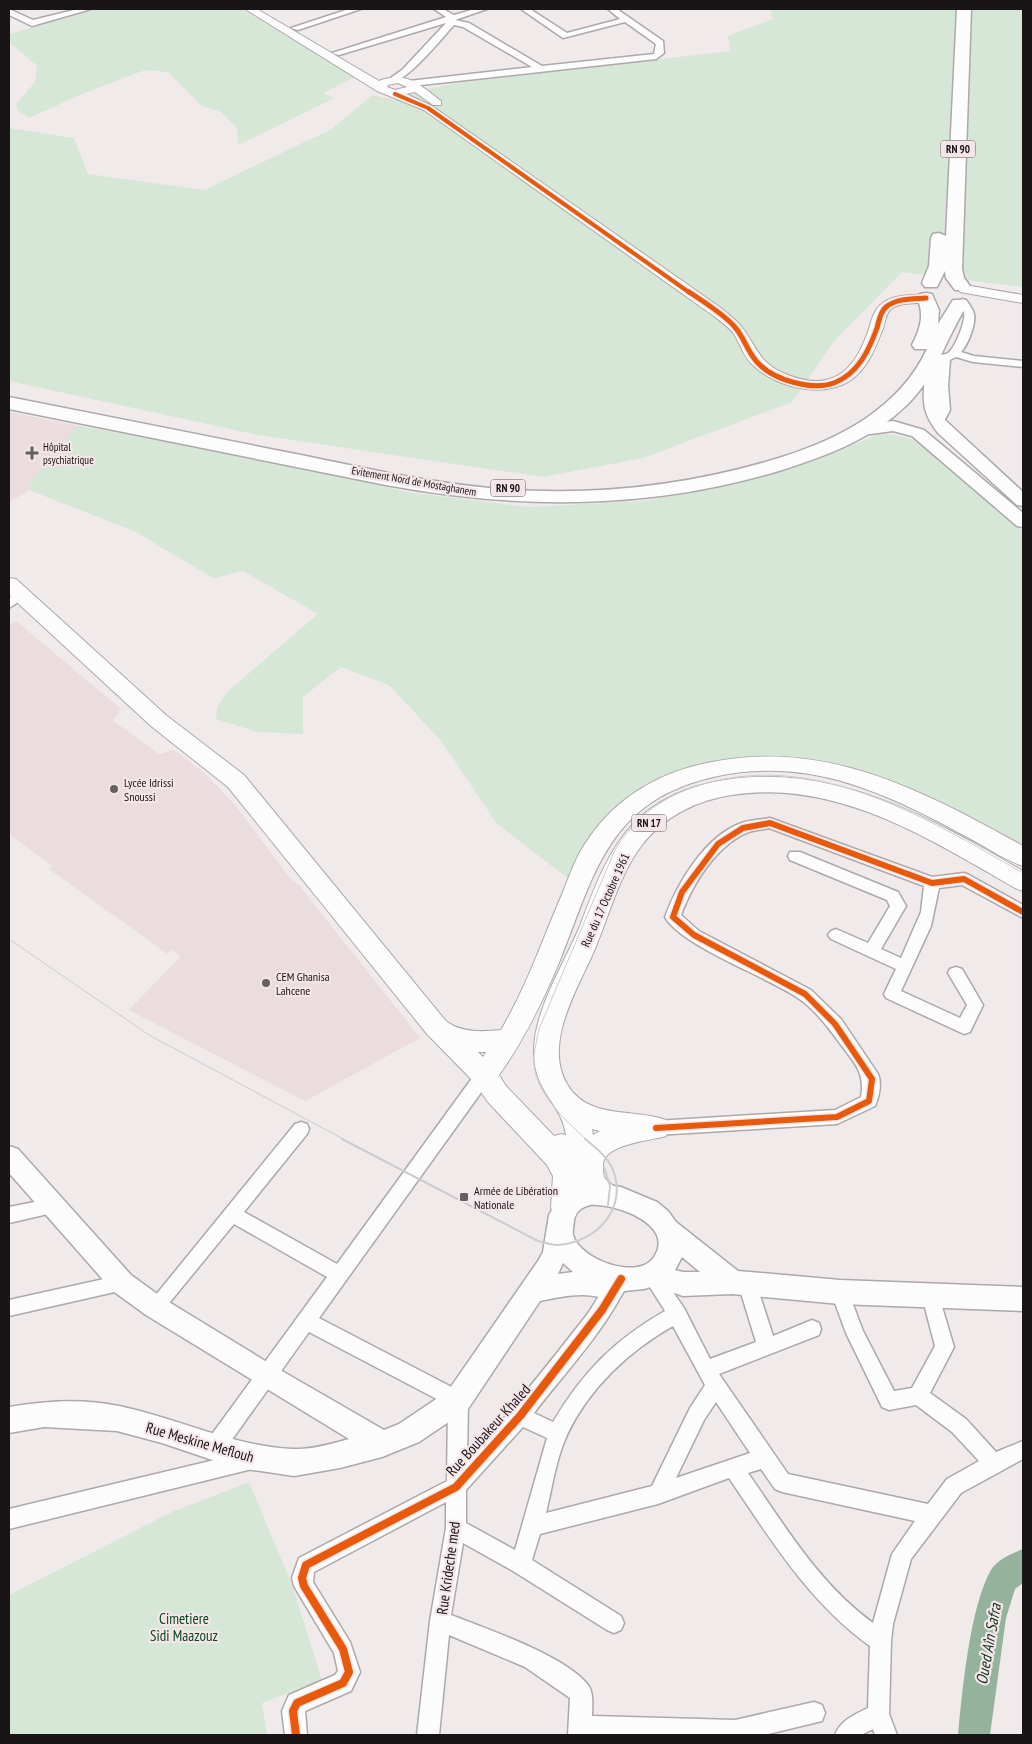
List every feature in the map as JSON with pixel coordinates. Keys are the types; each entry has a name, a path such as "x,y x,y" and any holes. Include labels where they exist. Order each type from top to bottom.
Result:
{"highway":[{"name":"RN 90","path":"927,289 938,266 951,9"},
{"name":"RN 90","path":"962,297 953,269 964,9"},
{"path":"927,289 950,282 962,297"},
{"name":"Evitement Nord de Mostaghanem","path":"9,393 465,483 510,488 557,490 636,486 686,480 728,469 777,454 841,425 886,392 906,372 924,339 931,315 932,308 927,289"},
{"name":"Evitement Nord de Mostaghanem","path":"9,402 447,490 553,498 614,497 705,484 792,460 840,442 863,430 906,394 941,358 947,320 962,297"}],"main road":[{"path":"941,358 933,370 930,402 933,416 938,423 1023,501"},
{"path":"924,437 938,423"},
{"path":"863,430 901,427 924,437 1023,522"},
{"path":"13,594 158,721 236,781 436,1027 484,1075 497,1094 563,1166 568,1183 562,1220 562,1244 578,1263 618,1284"},
{"name":"RN 17","path":"484,1075 511,1038 524,1015 588,861 602,837 621,813 634,803 660,787 685,776 725,766 748,763 796,764 832,771 875,784 922,802 1023,857"},
{"name":"Rue du 17 Octobre 1961","path":"656,1128 598,1120 570,1106 554,1088 546,1056 548,1033 624,853 645,826 674,805 703,793 740,784 775,782 825,789 859,798 899,814 943,836 1023,882"},
{"path":"436,1027 464,1040 480,1043 511,1038"},
{"path":"484,1075 505,1088 594,1182 644,1208 660,1220 668,1230 740,1283"},
{"path":"570,1106 579,1125 594,1182"},
{"path":"594,1182 588,1164 592,1152 602,1142 656,1128"},
{"path":"9,1156 122,1283 155,1307 266,1376 382,1444"},
{"path":"562,1220 578,1197 594,1182"},
{"name":"Rue Meskine Meflouh","path":"9,1420 44,1414 117,1418 214,1448 258,1459 294,1463 340,1455 382,1444 409,1433 458,1400 552,1262 562,1220"},
{"path":"654,1276 663,1268 670,1254 671,1238 668,1230"},
{"name":"Rue Meskine Meflouh","path":"532,1292 550,1277 560,1272 593,1270"},
{"path":"532,1292 553,1286 585,1283 618,1284 654,1276 683,1284 740,1283 840,1292 1023,1299"}],"street":[{"path":"9,11 16,9"},
{"path":"9,11 32,23 87,9"},
{"path":"250,9 386,92 396,94 428,108 716,311 737,330 756,361 782,378 819,387 831,385 845,379 857,368 865,356 882,311 886,306 927,289"},
{"path":"262,9 368,71 412,83 656,56 660,52 660,43 601,9"},
{"path":"295,28 356,9"},
{"path":"438,9 540,69"},
{"path":"336,53 483,9"},
{"path":"525,9 566,36 624,21"},
{"path":"612,9 624,21"},
{"path":"380,87 383,83 405,72 453,17"},
{"path":"396,94 409,91 418,67 453,17"},
{"path":"412,83 511,158 731,312 744,323 769,359 794,376 815,380 831,378 838,374 854,356 875,304 888,296 927,289"},
{"path":"941,358 961,346 968,323 969,312 962,297 1023,299"},
{"path":"941,358 1023,364"},
{"path":"656,1128 837,1117 869,1101 872,1079 857,1054 835,1024 805,994 694,935 673,916 682,892 718,844 743,828 770,823 892,870 932,883 964,879 1023,912"},
{"path":"795,856 893,896 898,906 872,950"},
{"path":"932,883 932,901 923,930 892,994 964,1027 975,1005 956,974"},
{"path":"836,935 904,966"},
{"path":"214,1448 484,1075"},
{"path":"155,1307 301,1129"},
{"path":"9,1215 55,1206"},
{"path":"232,1214 340,1275"},
{"path":"654,1276 677,1314 711,1378 782,1482 932,1515"},
{"path":"9,1308 122,1283"},
{"path":"740,1283 767,1347"},
{"name":"Rue Boubakeur Khaled","path":"296,1735 293,1711 297,1703 343,1684 349,1672 343,1649 304,1586 302,1578 306,1565 456,1487 520,1416 602,1310 618,1284"},
{"path":"840,1292 855,1333 889,1400 918,1396 951,1418 982,1446 994,1464"},
{"path":"918,1396 945,1348 931,1296"},
{"path":"520,1564 534,1526 558,1434 601,1368 618,1350 641,1334 677,1314"},
{"path":"307,1321 458,1400"},
{"path":"658,1494 697,1414 711,1378 767,1347 812,1330"},
{"name":"Rue Krideche med","path":"428,1735 440,1621 456,1528 458,1400"},
{"path":"520,1416 558,1434"},
{"path":"886,1735 878,1714 881,1641 883,1624 902,1554 954,1486 1023,1450"},
{"path":"9,1519 258,1459"},
{"path":"534,1526 658,1494 733,1467 765,1459"},
{"path":"733,1467 807,1576 862,1630 881,1641"},
{"path":"456,1528 520,1564 614,1623"},
{"path":"440,1621 534,1658 563,1676 581,1693 580,1731 736,1731 814,1713"},
{"path":"846,1735 853,1728 878,1714"}],"shaded area":[{"name":"Hôpital psychiatrique","path":"9,412 78,426 31,481 29,490 9,502"},
{"path":"16,621 121,709 113,721 159,754 174,750 204,773 235,805 292,881 299,885 420,1038 305,1101 129,1010 181,956 172,950 168,954 49,869 53,866 9,834 9,625"}],"green space":[{"path":"98,9 241,9 355,77 323,93 335,98 238,145 237,128 221,112 202,106 168,72 145,70 77,96 29,118 18,111 16,104 35,82 37,66 9,42 9,34"},
{"path":"770,9 1023,9 1023,287 902,272 835,340 792,402 643,458 543,477 258,435 9,381 9,128 74,138 88,174 204,190 332,129 372,95 395,100 430,88 471,81 730,51 728,36 773,19"},
{"path":"78,426 233,452 348,476 406,492 528,507 645,501 762,476 835,452 877,435 888,434 909,438 959,475 1023,532 1023,849 945,809 851,769 807,759 784,757 739,758 695,767 662,779 632,795 598,825 586,844 569,879 497,824 442,742 389,685 341,667 303,697 303,734 258,732 216,719 217,708 227,692 318,614 243,571 213,578 136,532 29,490 31,481"},
{"name":"Cimetiere Sidi Maazouz","path":"249,1482 292,1585 322,1680 262,1703 267,1735 9,1735 9,1595 172,1512"}],"waterway":[{"name":"Oued Aîn Safra","path":"974,1735 990,1618 1003,1579 1023,1564"}],"tram line":[{"path":"587,1140 559,1113 543,1092 538,1081 534,1069 534,1056 539,1029 614,852 629,830 658,804 694,787 738,777 781,776 824,782 866,794 907,811 947,830 1023,873"},
{"path":"9,939 149,1035 345,1140"},
{"path":"342,1139 538,1241 552,1245 571,1243 596,1231 612,1210 616,1198 616,1184 611,1166 601,1153 585,1139"},
{"path":"604,1167 610,1186 608,1205"}],"cycle path":[{"path":"395,94 428,108 716,311 736,328 756,361 768,371 783,378 812,386 829,385 842,380 854,371 863,359 882,311 886,307 897,301 926,298"},
{"path":"656,1128 837,1117 869,1101 872,1079 857,1054 835,1024 805,994 694,935 673,917 682,892 718,844 743,828 770,823 892,870 932,883 964,879 1023,912"},
{"path":"296,1735 293,1711 297,1703 343,1683 349,1672 343,1649 304,1586 302,1578 306,1565 456,1487 520,1416 602,1310 621,1279"}],"place":[{"name":"Hôpital psychiatrique","path":"32,453"},
{"name":"Lycée Idrissi Snoussi","path":"114,789"},
{"name":"CEM Ghanisa Lahcene","path":"266,983"},
{"name":"Armée de Libération Nationale","path":"464,1197"}]}
